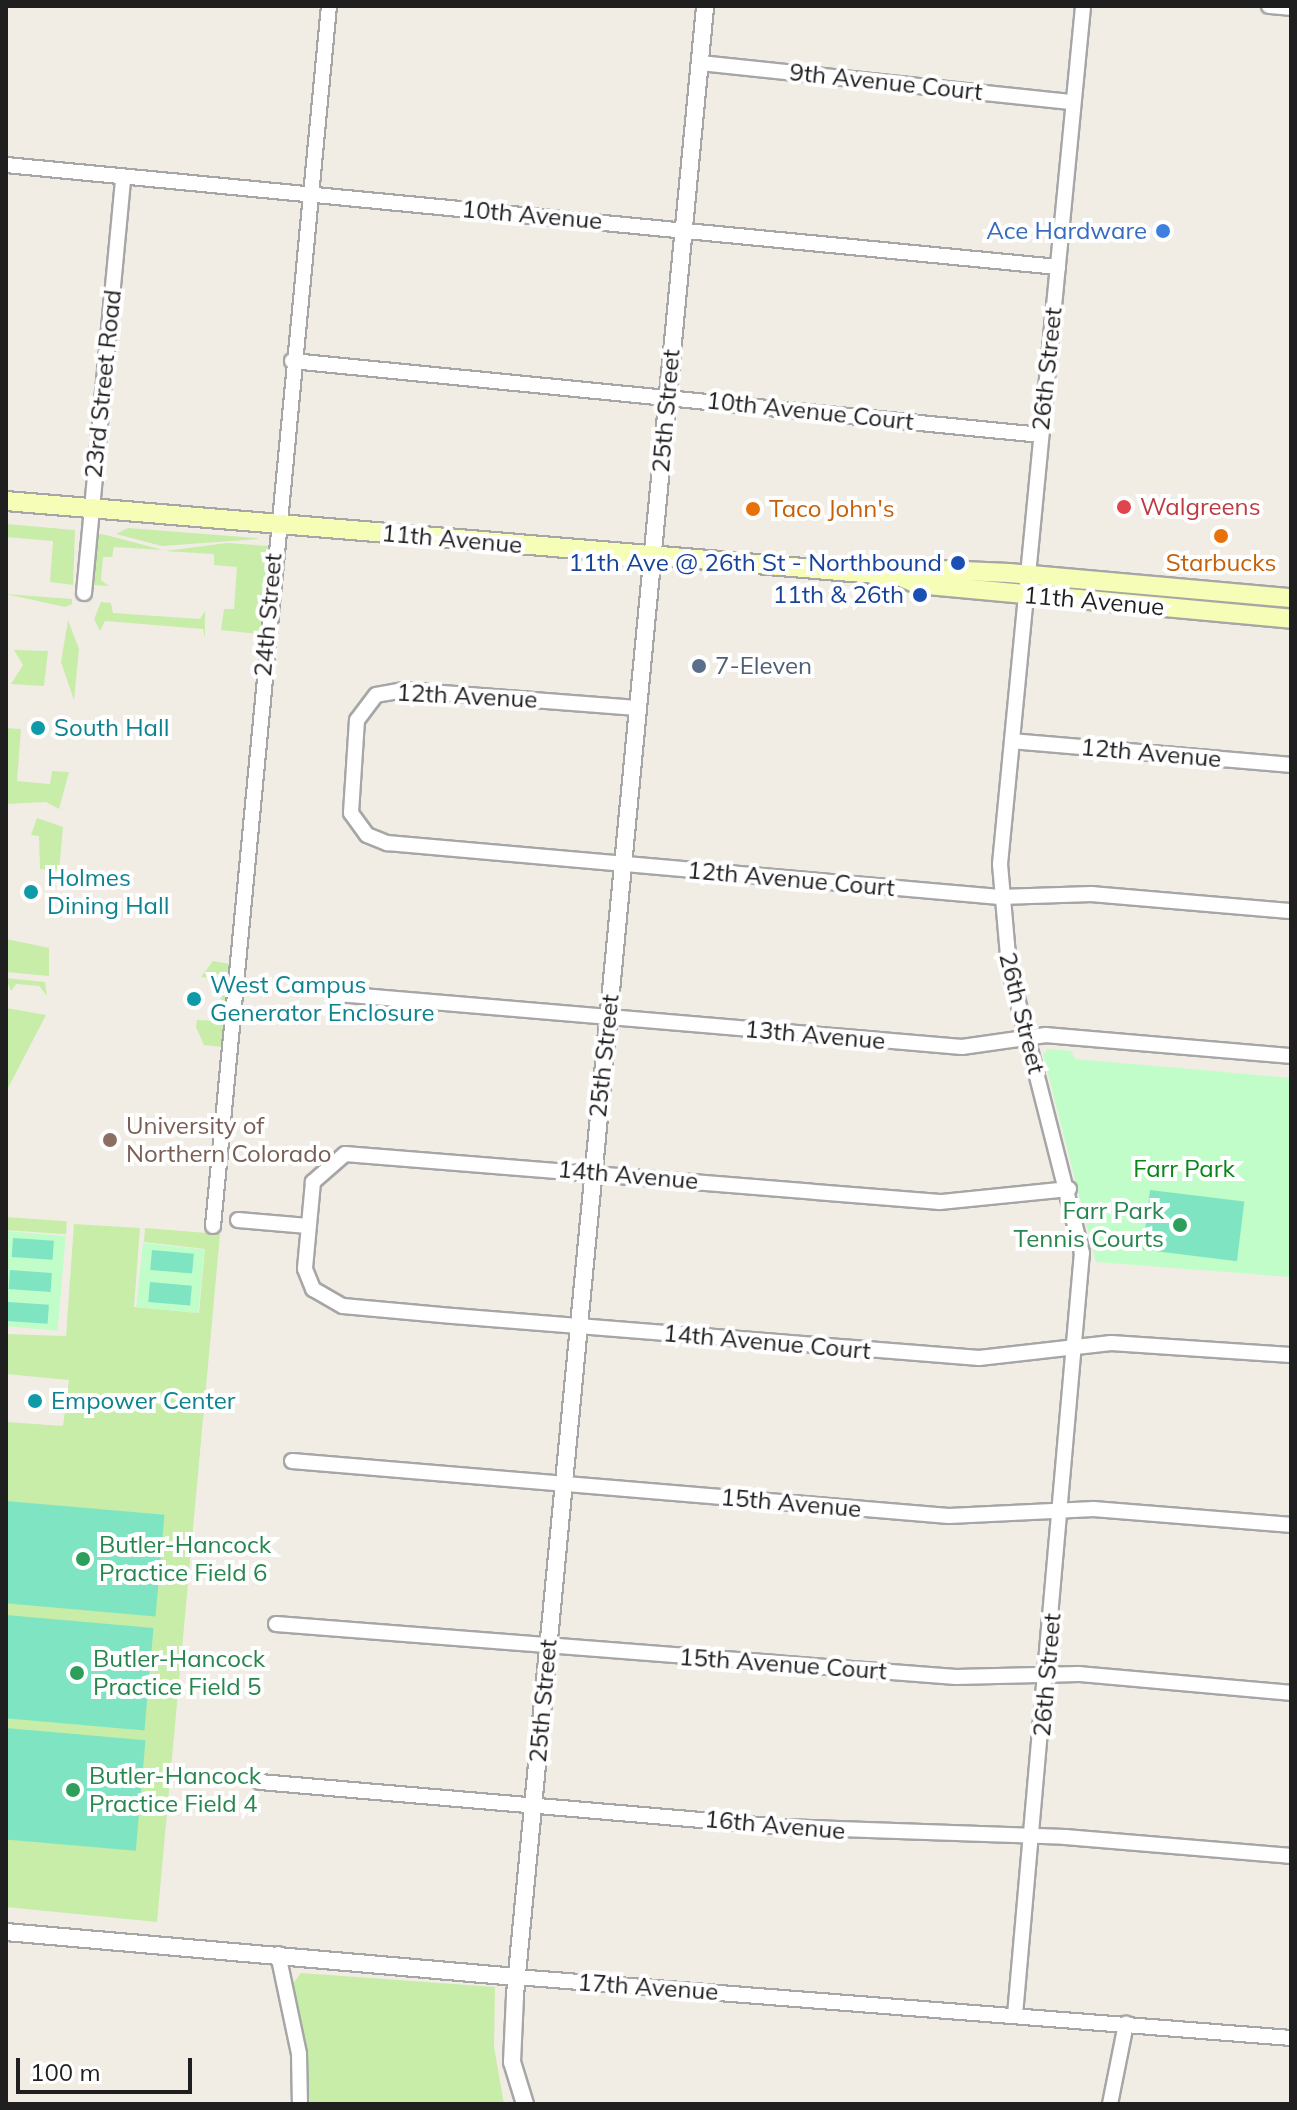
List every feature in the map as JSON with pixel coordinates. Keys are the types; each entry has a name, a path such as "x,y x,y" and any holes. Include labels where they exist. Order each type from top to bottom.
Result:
{"main road":[{"name":"11th Avenue","path":"6,501 899,576 917,584 1291,619"},
{"name":"11th Avenue","path":"899,576 917,569 1027,575 1291,598"}],"street":[{"name":"24th Street","path":"213,1226 276,523 329,6"},
{"name":"25th Street","path":"525,2104 510,2048 516,1977 705,6"},
{"name":"26th Street","path":"1015,2015 1078,1347 1082,1253 1069,1189 1026,1037 1000,897 1024,595 1083,6"},
{"path":"1269,6 1291,8"},
{"name":"9th Avenue Court","path":"700,63 1073,102"},
{"name":"10th Avenue","path":"6,165 1058,267"},
{"name":"23rd Street Road","path":"84,593 123,177"},
{"name":"10th Avenue Court","path":"292,361 1041,435"},
{"name":"12th Avenue","path":"351,766 359,714 389,690 637,708"},
{"name":"12th Avenue","path":"1012,741 1291,765"},
{"name":"12th Avenue Court","path":"351,766 351,813 374,839 1000,897 1092,894 1291,911"},
{"name":"13th Avenue","path":"338,994 962,1047 1026,1037 1291,1056"},
{"name":"14th Avenue","path":"308,1226 318,1173 345,1154 940,1202 1069,1189"},
{"path":"238,1220 308,1226"},
{"name":"14th Avenue Court","path":"308,1226 305,1269 328,1301 579,1326 979,1358 1148,1343 1291,1355"},
{"name":"15th Avenue","path":"292,1461 949,1516 1063,1510 1291,1525"},
{"name":"15th Avenue Court","path":"276,1624 956,1677 1047,1673 1291,1693"},
{"name":"16th Avenue","path":"260,1782 944,1837 1031,1836 1291,1856"},
{"name":"17th Avenue","path":"6,1932 516,1977 1291,2038"},
{"path":"278,1954 299,2054 300,2104"},
{"path":"1110,2104 1126,2024"}],"green space":[{"path":"6,524 75,530 73,585 50,582 53,541 6,537"},
{"path":"128,528 258,539 162,546 116,534"},
{"path":"102,534 163,550 114,547 112,557 103,557 101,580 109,586 94,585 95,535"},
{"path":"227,543 269,546 260,646 258,634 221,630 224,609 234,609 237,567 214,565 214,554 165,551"},
{"path":"6,594 72,599 72,604 65,607"},
{"path":"101,602 111,603 113,613 200,619 205,611 205,638 203,629 105,621 100,631 94,619"},
{"path":"68,620 79,649 74,700 61,662"},
{"path":"14,650 48,651 44,686 11,684 23,665"},
{"path":"6,728 21,729 17,781 50,784 52,771 69,772 59,809 46,802 6,804"},
{"path":"37,818 63,827 59,871 40,869 39,836 31,835"},
{"path":"6,939 49,948 49,976 6,972"},
{"path":"213,961 230,964 222,1047 204,1045 196,1027 197,1020 219,1021 223,979 201,977"},
{"path":"6,978 45,982 47,996 39,986 16,984 11,991"},
{"path":"6,1008 46,1015 6,1092"},
{"name":"Farr Park","path":"1048,1049 1071,1051 1075,1059 1291,1078 1291,1277 1096,1262 1043,1054"},
{"name":"Farr Park Tennis Courts","path":"1150,1190 1244,1202 1237,1261 1143,1250"},
{"path":"6,1217 67,1221 66,1234 6,1230"},
{"path":"74,1224 140,1228 134,1307 199,1313 205,1249 144,1242 145,1228 220,1234 157,1922 6,1907 6,1422 63,1426 69,1380 6,1374 6,1334 66,1336"},
{"path":"6,1231 66,1236 57,1331 6,1326"},
{"path":"13,1238 54,1241 53,1260 12,1257"},
{"path":"143,1243 205,1249 198,1313 136,1307"},
{"path":"152,1250 194,1254 192,1274 150,1270"},
{"path":"10,1270 52,1273 51,1292 9,1289"},
{"path":"150,1282 192,1286 190,1306 148,1302"},
{"path":"8,1302 49,1305 48,1324 7,1321"},
{"name":"Butler-Hancock Practice Field 6","path":"6,1501 164,1515 156,1616 6,1603"},
{"name":"Butler-Hancock Practice Field 5","path":"6,1615 153,1628 144,1731 6,1718"},
{"name":"Butler-Hancock Practice Field 4","path":"6,1728 145,1740 136,1851 6,1839"},
{"path":"301,1973 495,1987 494,2047 504,2104 306,2104 292,1985"}],"place":[{"name":"Ace Hardware","path":"1163,231"},
{"name":"Walgreens","path":"1124,507"},
{"name":"Taco John's","path":"753,509"},
{"name":"Starbucks","path":"1221,536"},
{"name":"11th Ave @ 26th St - Northbound","path":"958,563"},
{"name":"11th & 26th","path":"920,595"},
{"name":"7-Eleven","path":"699,666"},
{"name":"South Hall","path":"38,728"},
{"name":"Holmes Dining Hall","path":"31,892"},
{"name":"West Campus Generator Enclosure","path":"194,999"},
{"name":"University of Northern Colorado","path":"110,1140"},
{"name":"Farr Park Tennis Courts","path":"1180,1225"},
{"name":"Empower Center","path":"35,1401"},
{"name":"Butler-Hancock Practice Field 6","path":"83,1559"},
{"name":"Butler-Hancock Practice Field 5","path":"77,1673"},
{"name":"Butler-Hancock Practice Field 4","path":"73,1790"}]}
